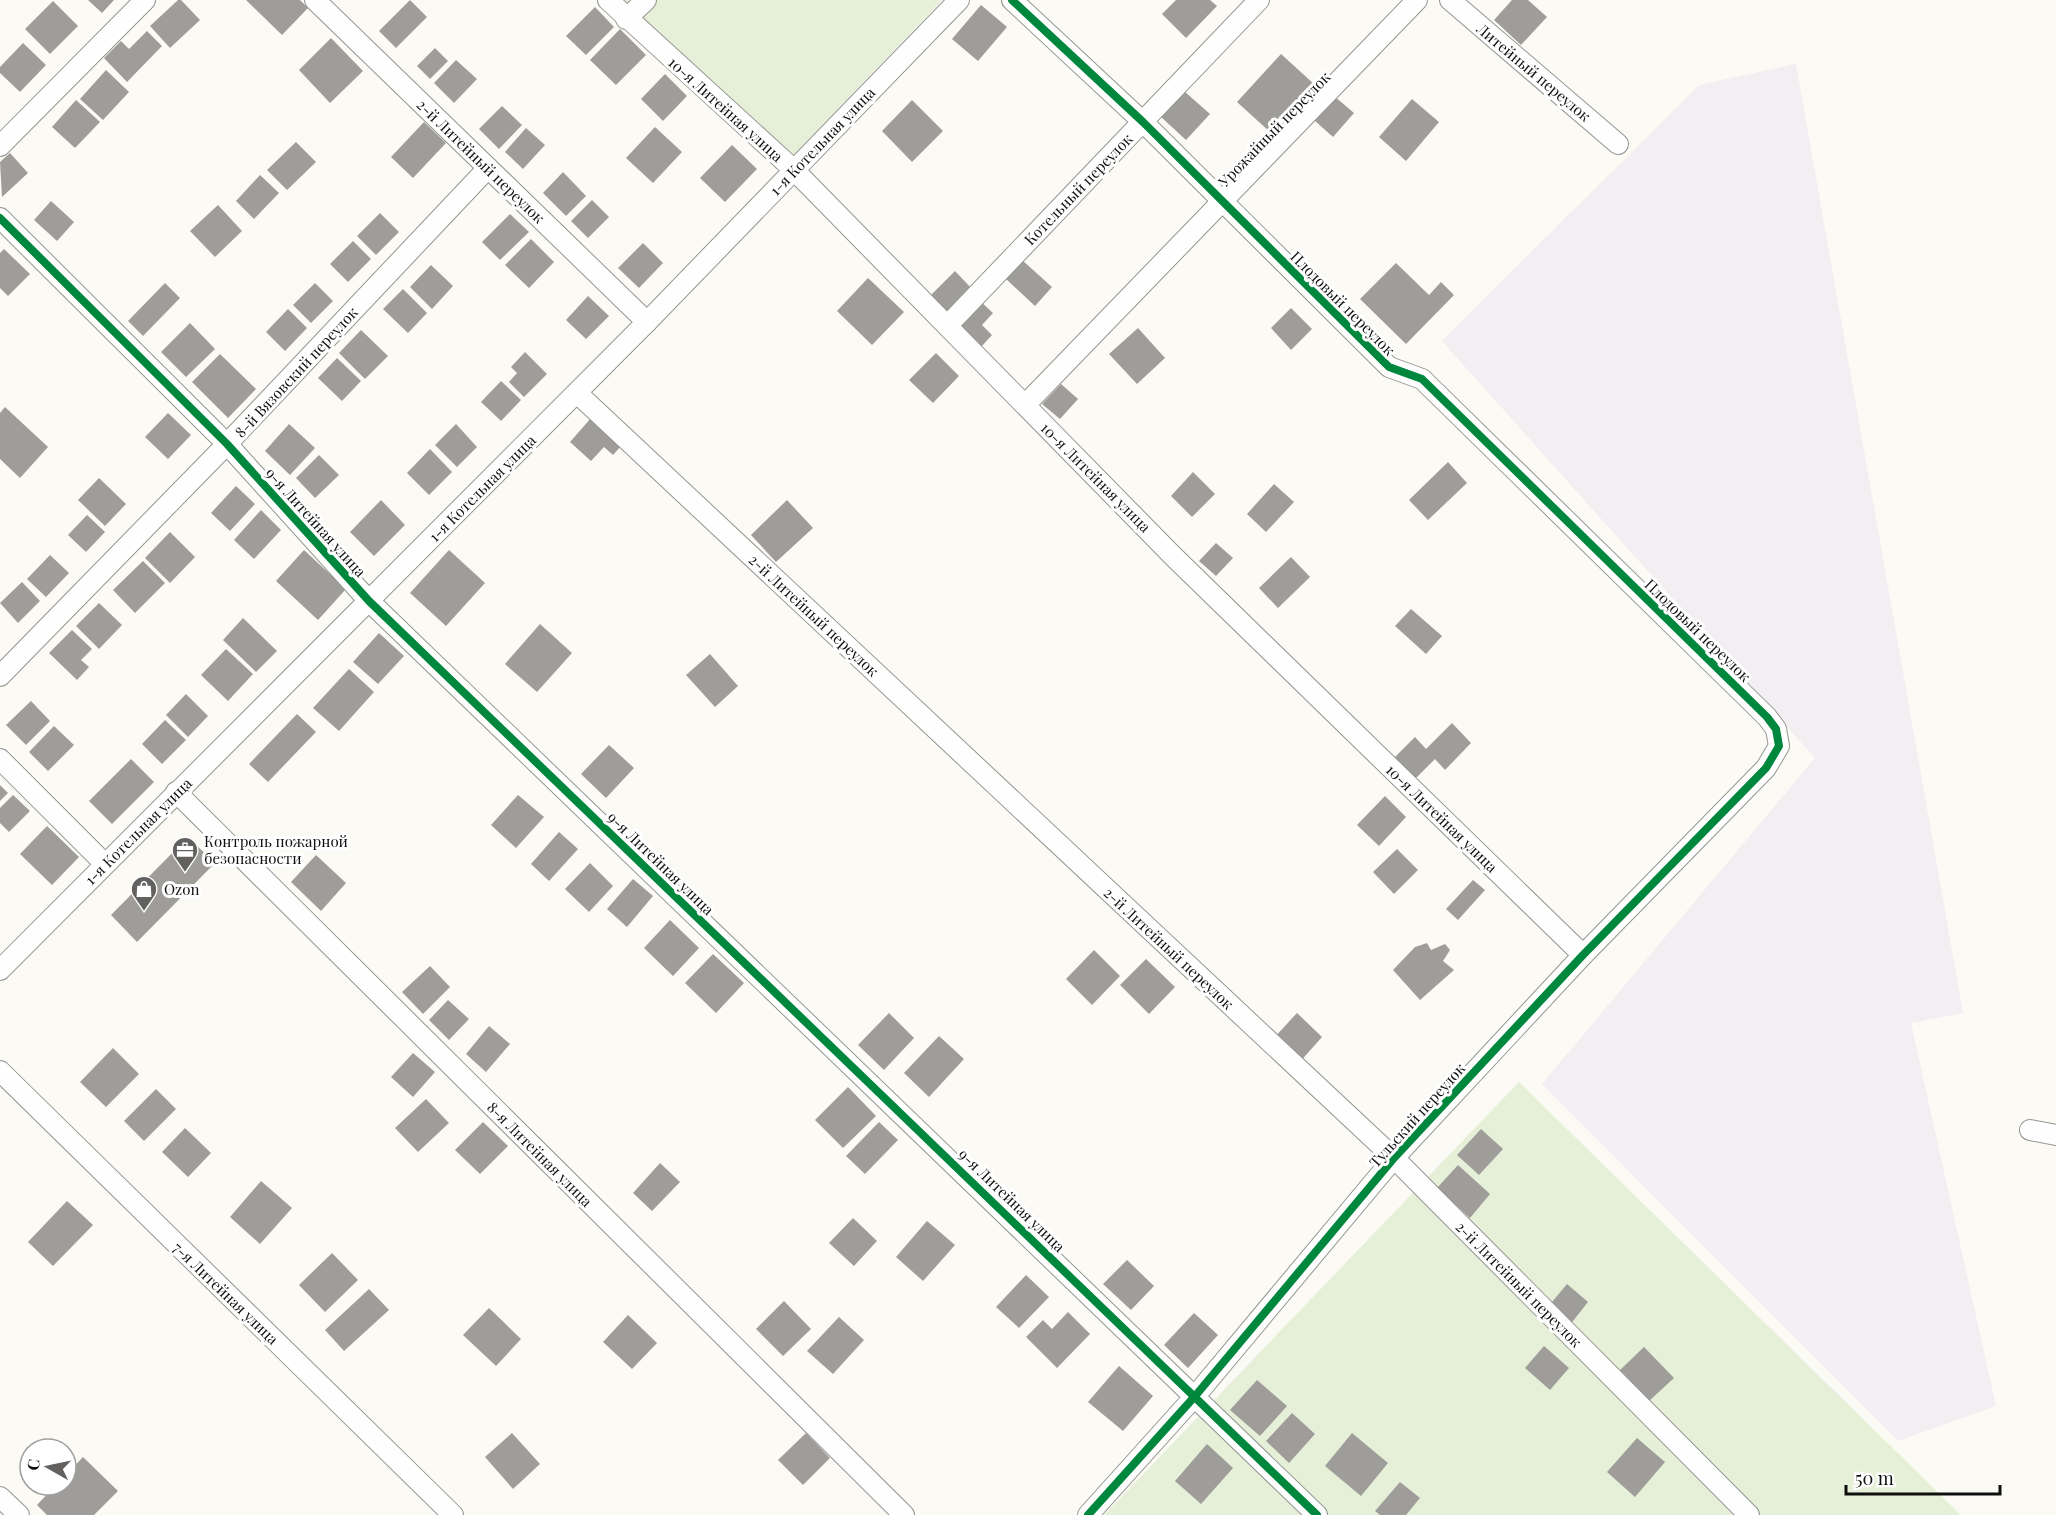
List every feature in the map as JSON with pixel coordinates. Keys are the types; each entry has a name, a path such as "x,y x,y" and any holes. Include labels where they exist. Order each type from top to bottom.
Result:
{"street":[{"path":"0,146 145,0"},
{"name":"2-й Литейный переулок","path":"315,0 647,322"},
{"name":"10-я Литейная улица","path":"608,0 626,19 794,170 1173,556 1583,955"},
{"path":"626,19 646,0"},
{"name":"1-я Котельная улица","path":"0,970 577,393 959,0"},
{"name":"Плодовый переулок","path":"1012,0 1143,122 1389,368 1422,379 1767,717 1776,729 1779,746"},
{"name":"Котельный переулок","path":"947,326 1259,0"},
{"name":"Урожайный переулок","path":"1025,405 1417,0"},
{"name":"Литейный переулок","path":"1450,0 1618,144"},
{"name":"8-й Вязовский переулок","path":"0,675 227,444 488,168"},
{"name":"9-я Литейная улица","path":"0,218 227,444 369,601 1196,1395 1317,1515"},
{"name":"2-й Литейный переулок","path":"577,393 1394,1158 1749,1515"},
{"name":"Тульский переулок","path":"1088,1515 1196,1395 1394,1158 1583,955 1766,768 1779,746"},
{"path":"0,759 105,864"},
{"name":"8-я Литейная улица","path":"176,792 904,1515"},
{"name":"7-я Литейная улица","path":"0,1071 453,1515"},
{"path":"2030,1130 2056,1135"},
{"path":"0,1497 19,1515"}],"shaded area":[{"path":"1796,64 1963,1013 1911,1023 1996,1406 1898,1441 1542,1084 1815,758 1442,341 1699,85"}],"green space":[{"path":"623,0 942,0 782,167"},
{"path":"1519,1082 1961,1515 1104,1515"}],"building":[{"path":"88,0 114,0 102,13"},
{"path":"178,0 181,0 200,20 170,48 150,26"},
{"path":"246,0 300,0 308,8 282,35"},
{"path":"410,0 427,17 396,48 379,31"},
{"path":"1176,0 1210,0 1217,6 1186,38 1162,14"},
{"path":"1512,0 1528,0 1547,17 1521,45 1494,20"},
{"path":"53,1 78,26 50,54 25,29"},
{"path":"981,5 1007,27 978,61 952,39"},
{"path":"595,7 614,27 586,55 566,36"},
{"path":"620,29 646,55 616,85 590,60"},
{"path":"147,31 162,46 127,82 104,58 121,41 129,49"},
{"path":"331,38 363,71 330,103 299,70"},
{"path":"23,43 46,65 20,92 0,73 0,67"},
{"path":"435,48 448,61 430,79 417,66"},
{"path":"1281,54 1314,84 1270,132 1237,102"},
{"path":"456,60 477,79 454,103 434,83"},
{"path":"106,70 129,92 103,120 80,99"},
{"path":"665,74 687,96 663,121 641,99"},
{"path":"1184,91 1210,114 1186,140 1161,117"},
{"path":"1334,96 1354,113 1333,137 1314,120"},
{"path":"1412,99 1439,122 1406,161 1379,137"},
{"path":"76,100 100,122 75,148 52,127"},
{"path":"912,100 943,131 912,162 882,131"},
{"path":"502,106 522,125 499,149 479,129"},
{"path":"424,122 446,143 413,178 391,157"},
{"path":"655,127 682,152 653,183 626,158"},
{"path":"526,128 545,145 523,169 505,152"},
{"path":"296,142 316,162 287,190 267,170"},
{"path":"732,145 757,169 725,202 700,178"},
{"path":"10,153 28,173 2,197 0,162"},
{"path":"563,172 586,196 566,216 543,193"},
{"path":"260,175 279,193 254,219 236,201"},
{"path":"592,200 609,217 588,238 571,221"},
{"path":"51,201 74,222 57,241 34,220"},
{"path":"218,205 242,231 215,257 190,231"},
{"path":"380,213 399,232 376,255 357,236"},
{"path":"510,214 529,232 500,260 482,242"},
{"path":"531,239 554,262 529,288 505,265"},
{"path":"353,241 371,259 348,282 330,264"},
{"path":"643,243 663,263 639,288 618,268"},
{"path":"4,249 30,274 8,296 0,288 0,253"},
{"path":"1022,260 1052,287 1035,306 1005,278"},
{"path":"1396,263 1429,295 1441,282 1454,295 1406,344 1360,299"},
{"path":"431,265 453,286 432,309 410,287"},
{"path":"955,271 973,290 949,315 930,296"},
{"path":"868,278 904,312 872,345 837,311"},
{"path":"165,283 180,298 143,336 128,321"},
{"path":"315,283 333,301 311,323 293,305"},
{"path":"403,289 427,313 408,333 383,309"},
{"path":"588,296 609,316 586,339 566,320"},
{"path":"979,300 993,313 982,325 992,335 981,347 957,324"},
{"path":"1291,308 1312,329 1291,350 1271,328"},
{"path":"288,309 307,328 285,351 266,332"},
{"path":"190,323 215,349 186,377 161,352"},
{"path":"1138,328 1165,358 1137,384 1109,354"},
{"path":"361,330 388,356 365,379 339,353"},
{"path":"525,352 547,374 524,397 509,382 517,373 511,367"},
{"path":"936,353 959,376 933,403 909,380"},
{"path":"220,354 256,389 228,418 192,382"},
{"path":"337,358 361,381 342,401 318,378"},
{"path":"501,381 521,400 501,421 481,402"},
{"path":"1061,384 1078,399 1060,419 1042,404"},
{"path":"5,407 48,447 20,478 0,459 0,413"},
{"path":"168,413 191,435 168,459 145,437"},
{"path":"591,418 621,446 613,455 604,447 591,461 570,442"},
{"path":"289,424 315,448 290,475 265,451"},
{"path":"456,424 477,447 457,467 435,445"},
{"path":"430,449 452,472 429,495 407,473"},
{"path":"319,455 339,475 315,498 296,478"},
{"path":"1448,462 1467,483 1428,520 1409,500"},
{"path":"1193,472 1215,494 1192,517 1171,496"},
{"path":"99,478 126,504 105,526 78,500"},
{"path":"1274,484 1294,502 1266,532 1247,514"},
{"path":"236,486 255,504 230,531 211,513"},
{"path":"381,500 405,525 374,556 350,532"},
{"path":"787,500 813,528 776,562 751,535"},
{"path":"261,510 281,530 254,559 234,540"},
{"path":"87,515 105,532 86,552 68,535"},
{"path":"170,532 195,557 170,583 145,558"},
{"path":"1216,543 1233,558 1216,576 1199,561"},
{"path":"304,550 346,589 318,620 276,581"},
{"path":"449,550 485,583 446,626 410,593"},
{"path":"50,555 69,573 46,597 27,579"},
{"path":"1291,557 1310,577 1278,608 1259,588"},
{"path":"143,561 165,583 135,613 113,590"},
{"path":"22,582 40,601 18,623 0,603"},
{"path":"99,603 122,625 99,649 76,626"},
{"path":"1411,609 1442,636 1426,654 1395,626"},
{"path":"243,618 277,651 256,672 223,640"},
{"path":"540,624 572,653 537,692 505,664"},
{"path":"72,630 92,649 81,660 89,667 77,680 49,653"},
{"path":"379,633 404,656 378,684 353,662"},
{"path":"226,649 253,674 228,701 201,675"},
{"path":"710,654 738,686 715,707 686,675"},
{"path":"349,669 374,692 339,731 313,708"},
{"path":"186,694 208,716 188,737 166,715"},
{"path":"31,701 50,721 26,745 6,725"},
{"path":"297,714 316,732 268,782 249,764"},
{"path":"165,720 186,740 162,764 142,744"},
{"path":"1452,723 1471,743 1445,770 1435,759 1411,783 1390,762 1415,737 1426,749"},
{"path":"54,726 74,745 48,771 29,752"},
{"path":"609,745 634,768 606,798 581,774"},
{"path":"131,759 154,782 112,824 89,801"},
{"path":"0,785 8,793 0,801"},
{"path":"13,795 30,811 9,832 0,823 0,808"},
{"path":"518,795 544,817 516,848 491,825"},
{"path":"1385,796 1406,817 1379,846 1357,825"},
{"path":"47,826 79,857 52,885 20,854"},
{"path":"559,832 578,849 549,881 531,864"},
{"path":"188,837 215,863 137,942 111,915"},
{"path":"1397,849 1418,870 1394,894 1373,872"},
{"path":"316,855 346,883 321,911 291,882"},
{"path":"590,863 613,886 589,912 565,889"},
{"path":"633,879 653,896 627,927 607,909"},
{"path":"1473,880 1485,890 1458,920 1446,909"},
{"path":"670,920 699,948 673,976 644,948"},
{"path":"1427,943 1431,950 1445,944 1450,950 1443,961 1454,970 1420,1000 1393,970 1415,947"},
{"path":"1094,950 1120,976 1092,1005 1066,979"},
{"path":"713,954 744,983 716,1013 685,983"},
{"path":"1146,959 1175,987 1149,1014 1120,985"},
{"path":"430,966 450,987 423,1014 402,992"},
{"path":"448,1000 469,1019 449,1040 429,1020"},
{"path":"889,1013 914,1038 884,1070 858,1045"},
{"path":"1297,1013 1322,1037 1298,1064 1272,1040"},
{"path":"489,1026 510,1044 486,1072 466,1054"},
{"path":"939,1036 964,1059 929,1097 904,1073"},
{"path":"113,1048 139,1074 106,1107 80,1082"},
{"path":"413,1053 435,1072 413,1097 391,1077"},
{"path":"848,1087 876,1116 843,1148 815,1120"},
{"path":"156,1089 176,1109 144,1141 124,1121"},
{"path":"426,1099 449,1123 418,1152 395,1128"},
{"path":"483,1122 508,1146 480,1174 455,1150"},
{"path":"879,1122 898,1140 865,1174 846,1156"},
{"path":"185,1128 211,1153 188,1177 162,1152"},
{"path":"1481,1129 1503,1149 1479,1175 1457,1155"},
{"path":"660,1163 680,1182 652,1211 633,1193"},
{"path":"1458,1165 1490,1194 1470,1218 1437,1188"},
{"path":"261,1181 292,1208 260,1244 230,1217"},
{"path":"67,1201 93,1225 53,1266 28,1242"},
{"path":"853,1218 877,1241 854,1266 829,1243"},
{"path":"927,1221 955,1245 923,1281 896,1257"},
{"path":"332,1253 358,1280 325,1312 299,1285"},
{"path":"1127,1260 1154,1286 1131,1310 1103,1284"},
{"path":"1026,1275 1049,1297 1019,1328 996,1307"},
{"path":"1567,1284 1588,1302 1569,1326 1547,1308"},
{"path":"369,1289 389,1310 344,1351 325,1330"},
{"path":"784,1301 811,1329 783,1356 756,1329"},
{"path":"489,1308 521,1339 496,1366 463,1335"},
{"path":"1068,1312 1090,1334 1057,1368 1026,1337 1043,1320 1052,1329"},
{"path":"1194,1313 1218,1335 1188,1368 1164,1345"},
{"path":"628,1315 657,1343 632,1369 603,1342"},
{"path":"839,1317 864,1340 833,1374 807,1351"},
{"path":"1544,1346 1569,1368 1550,1390 1525,1368"},
{"path":"1644,1347 1674,1378 1649,1401 1620,1370"},
{"path":"1119,1366 1153,1396 1123,1431 1088,1402"},
{"path":"1257,1380 1287,1406 1260,1436 1230,1410"},
{"path":"1292,1413 1315,1434 1289,1463 1266,1441"},
{"path":"512,1433 540,1464 513,1489 485,1457"},
{"path":"806,1433 830,1458 803,1485 778,1460"},
{"path":"1352,1433 1388,1463 1361,1496 1325,1466"},
{"path":"1637,1438 1665,1462 1635,1497 1607,1472"},
{"path":"1207,1444 1233,1468 1201,1504 1175,1481"},
{"path":"83,1457 118,1491 94,1515 47,1515 37,1505 45,1497 78,1497 78,1462"},
{"path":"1400,1482 1420,1498 1406,1515 1380,1515 1375,1511"}],"cycle path":[{"path":"1012,0 1143,122 1389,367 1422,379 1767,717 1776,729 1779,746 1766,768 1583,955 1394,1158 1196,1395 1088,1515"},
{"path":"0,218 227,444 369,601 1317,1515"}],"place":[{"name":"Контроль пожарной безопасности","path":"185,873"},
{"name":"Ozon","path":"144,912"}]}
